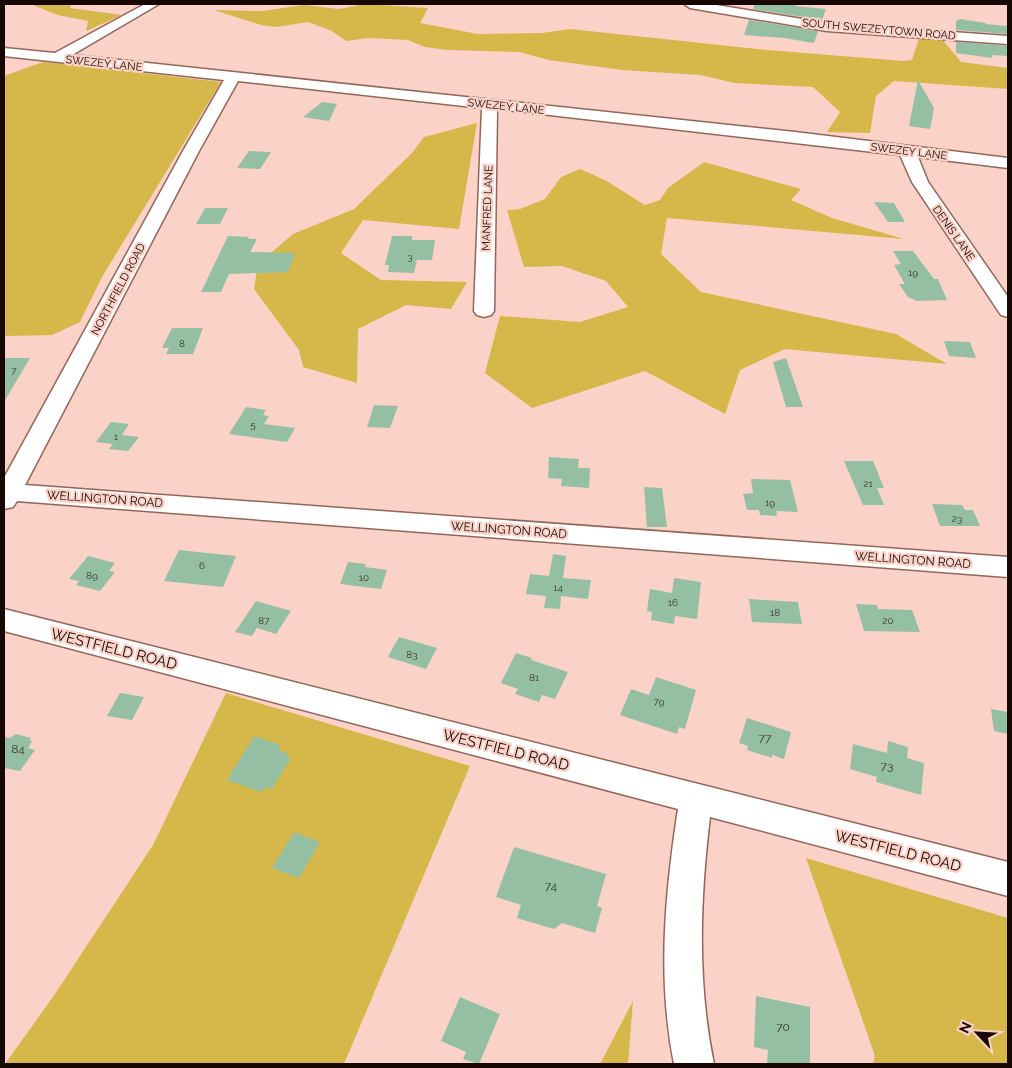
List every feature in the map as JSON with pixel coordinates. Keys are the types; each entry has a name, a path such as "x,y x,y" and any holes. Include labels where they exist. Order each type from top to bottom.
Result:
{"street":[{"path":"58,58 153,4"},
{"name":"SOUTH SWEZEYTOWN ROAD","path":"690,4 827,27 1008,40"},
{"name":"SWEZEY LANE","path":"4,52 1008,163"},
{"name":"NORTHFIELD ROAD","path":"6,497 187,160 234,77"},
{"name":"MANFRED LANE","path":"484,311 490,105"},
{"name":"DENIS LANE","path":"906,151 920,182 1008,310"},
{"name":"WELLINGTON ROAD","path":"6,497 1008,567"},
{"name":"WESTFIELD ROAD","path":"4,620 1008,879"},
{"path":"694,1064 689,1045 684,976 684,932 686,870 696,799"}],"shaded area":[{"path":"30,4 71,4 70,8 122,15 86,31 88,21 58,15"},
{"path":"365,4 428,8 420,23 478,34 542,33 570,29 757,49 903,61 912,60 919,38 942,39 961,62 1008,68 1008,89 894,81 876,96 870,133 827,132 840,112 813,87 735,83 700,75 622,70 549,60 519,52 447,50 425,47 408,40 369,38 346,41 332,31 308,22 276,27 261,25 214,10 262,11 304,5 339,9"},
{"path":"43,62 221,82 102,277 80,322 52,335 4,336 4,76"},
{"path":"477,123 459,229 363,220 341,253 381,280 467,282 451,309 406,305 358,329 357,383 303,367 299,350 254,289 258,264 293,234 354,209 412,153 424,137"},
{"path":"704,162 801,189 791,200 832,218 904,239 667,218 661,254 701,292 896,334 947,364 785,349 740,370 725,414 645,371 532,408 485,373 500,316 580,322 628,307 606,281 562,266 524,267 507,210 520,209 545,199 561,177 580,169 605,180 645,205 660,200 668,188"},
{"path":"226,693 470,766 344,1064 5,1064 55,994 153,845"},
{"path":"806,858 1008,918 1008,1064 873,1064 875,1056"},
{"path":"633,1001 628,1064 600,1064"}],"building":[{"path":"755,4 797,4 795,6 826,9 822,20 753,9"},
{"path":"960,19 1008,26 1008,34 956,30 956,21"},
{"path":"749,20 818,31 814,43 784,38 744,35"},
{"path":"956,42 1008,46 1008,56 992,55 992,58 956,53"},
{"path":"918,80 934,108 930,129 909,126"},
{"path":"322,102 337,104 329,121 303,117"},
{"path":"249,151 271,152 260,169 237,168"},
{"path":"874,202 894,203 905,222 888,222"},
{"path":"205,208 228,208 220,224 196,224"},
{"path":"228,236 257,239 250,252 295,253 288,272 229,274 221,292 201,292"},
{"path":"392,236 412,236 412,240 435,240 432,260 417,260 414,273 388,272 389,265 385,265"},
{"path":"893,251 913,251 934,279 938,279 947,300 917,301 908,297 899,284 905,284 894,265 901,264"},
{"path":"172,328 203,328 193,354 166,354 169,348 162,348"},
{"path":"944,341 970,342 976,358 949,356"},
{"path":"4,358 30,358 4,402"},
{"path":"786,358 803,407 786,407 773,362"},
{"path":"374,405 398,406 390,428 367,427"},
{"path":"246,407 266,410 263,415 269,416 264,424 295,428 287,442 229,434"},
{"path":"111,422 129,424 122,435 139,437 128,451 109,449 113,444 96,442"},
{"path":"549,457 579,459 578,468 590,468 589,488 561,486 562,479 548,478"},
{"path":"844,461 873,461 884,488 877,488 884,505 863,505"},
{"path":"751,479 790,480 798,512 776,511 777,516 760,515 759,510 747,510 743,494 753,493"},
{"path":"644,487 662,488 667,527 647,527"},
{"path":"932,504 962,505 965,510 973,510 980,526 940,526"},
{"path":"179,550 236,556 223,587 164,581"},
{"path":"553,554 566,556 563,578 591,580 588,599 561,596 560,609 544,608 546,596 526,594 530,574 549,576"},
{"path":"88,556 115,563 109,571 115,572 100,591 76,585 79,581 69,579"},
{"path":"348,562 366,564 365,567 387,570 381,589 340,584"},
{"path":"674,578 701,582 697,619 675,616 674,624 651,620 652,612 647,611 650,589 672,593"},
{"path":"749,599 798,602 802,624 752,622"},
{"path":"256,601 291,611 276,634 257,628 252,636 235,632"},
{"path":"856,604 877,605 878,609 912,610 920,632 864,631"},
{"path":"399,637 437,648 426,669 388,657"},
{"path":"516,653 568,672 555,699 542,695 539,702 515,694 518,689 501,683"},
{"path":"656,677 696,690 685,729 679,727 677,734 620,715 631,689 649,695"},
{"path":"120,693 144,697 132,720 107,716"},
{"path":"991,709 1008,712 1008,734 994,731"},
{"path":"747,718 791,732 784,759 772,755 772,758 747,750 748,746 739,743"},
{"path":"16,734 31,738 29,740 32,741 28,748 35,750 20,771 4,768 4,737 10,738"},
{"path":"254,736 281,745 278,750 288,753 286,756 291,758 272,789 265,787 261,792 227,780"},
{"path":"888,741 908,747 907,758 924,763 921,795 876,782 877,777 850,769 853,744 887,753"},
{"path":"294,832 320,842 299,878 272,868"},
{"path":"514,847 606,874 597,906 602,908 595,933 562,923 554,929 517,918 521,905 496,897"},
{"path":"756,996 810,1007 810,1064 767,1064 768,1050 754,1047"},
{"path":"460,997 500,1014 479,1064 463,1059 466,1052 441,1041"}]}
